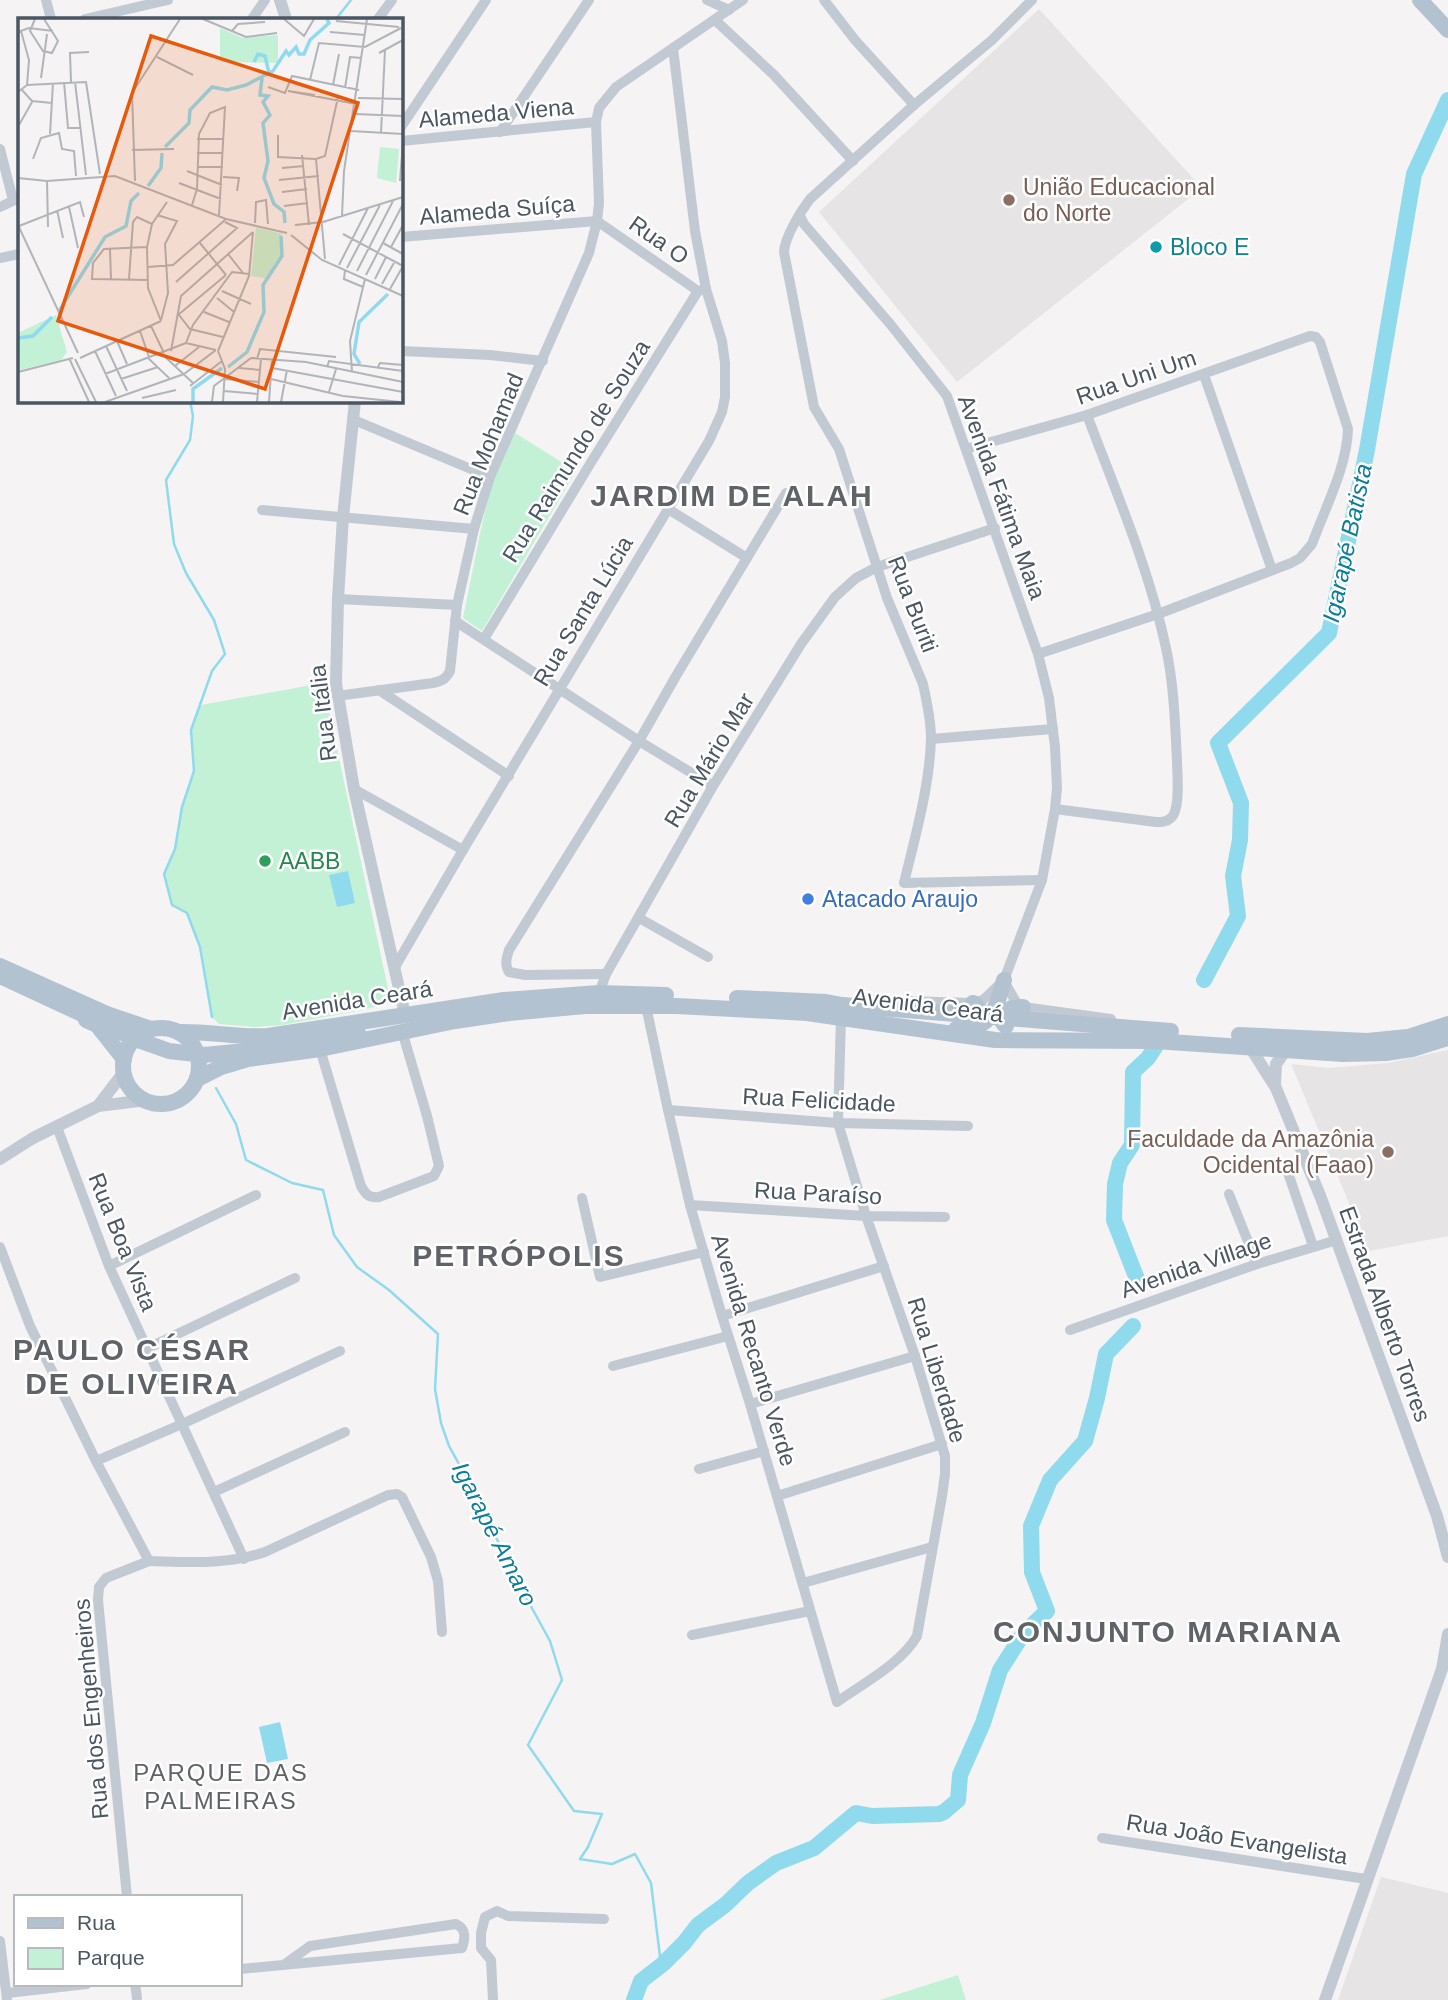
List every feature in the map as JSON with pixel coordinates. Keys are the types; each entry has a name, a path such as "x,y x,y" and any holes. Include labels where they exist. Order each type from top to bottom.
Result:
{"main road":[{"path":"1420,0 1448,30"},
{"path":"1434,0 1448,16"},
{"path":"0,966 107,1014 151,1029 165,1028 178,1032 189,1040 197,1052 197,1079 189,1091 178,1100 165,1103 147,1100 133,1091 124,1066 97,1026 0,984"},
{"path":"0,976 138,1040 181,1053 230,1053 400,1027"},
{"path":"926,1029 969,1029 985,1023 994,1009 1004,980"},
{"name":"Avenida Ceará","path":"400,1027 504,1000 599,993 1367,1041 1408,1037 1448,1024"},
{"path":"973,1003 980,1010 978,1026"},
{"name":"Avenida Ceará","path":"178,1032 268,1037 400,1027 585,1006 646,1006 839,1008 926,1029 995,1040 1155,1041 1343,1054 1386,1053 1412,1049 1448,1038"},
{"path":"1023,1007 1004,1012 1003,1023 1017,1032 1072,1039"},
{"path":"197,1079 235,1062 320,1049 400,1027"},
{"path":"124,1066 133,1040 151,1029"}],"street":[{"path":"46,0 51,18"},
{"path":"89,18 168,0"},
{"path":"253,18 265,0"},
{"path":"280,0 286,18"},
{"path":"380,18 392,0"},
{"path":"402,126 486,0"},
{"path":"500,132 589,0"},
{"path":"707,0 729,10"},
{"path":"596,122 599,108 616,87 743,0"},
{"path":"824,0 855,40 914,106"},
{"path":"800,216 810,199 985,46 1032,0"},
{"path":"715,20 774,75 853,161"},
{"name":"Rua Santa Lúcia","path":"395,967 718,424 724,405 725,363 722,341 702,290 673,48"},
{"name":"Alameda Viena","path":"402,141 596,122"},
{"name":"Rua Mohamad","path":"337,696 433,684 444,680 450,671 457,604 474,529 490,477 586,259 597,221 596,122"},
{"path":"0,149 16,199 0,207"},
{"name":"Avenida Fátima Maia","path":"800,216 804,225 947,396 1038,654 1049,698 1053,729 1055,809 1042,880 1004,980"},
{"name":"Rua Buriti","path":"800,216 786,237 784,251 814,407 839,449 887,598 923,684 928,709 931,739 922,803 904,883 1042,880"},
{"name":"Rua O","path":"597,221 702,290"},
{"name":"Alameda Suíça","path":"402,237 597,221"},
{"path":"0,258 18,254"},
{"name":"Rua Raimundo de Souza","path":"484,639 590,464 702,290"},
{"name":"Rua Uni Um","path":"966,449 1087,415 1310,336 1316,337 1320,342 1348,429 1348,442 1312,544 1291,564 1272,570"},
{"path":"402,351 543,360"},
{"path":"1038,654 1158,614 1272,570 1204,375"},
{"name":"Rua Itália","path":"355,402 338,598 337,696 354,789 395,967 400,1027"},
{"path":"1055,809 1156,822 1171,819 1176,806 1178,786 1174,698 1158,614 1147,576 1087,415"},
{"path":"354,420 490,477"},
{"path":"606,974 525,975 509,972 506,962 509,950 639,741 786,493"},
{"path":"668,509 747,558"},
{"path":"262,510 474,529"},
{"name":"Rua Mário Mar","path":"599,993 606,974 713,786 801,645 835,597 856,578 877,567 995,528"},
{"path":"338,598 457,604"},
{"path":"455,621 713,786"},
{"path":"379,690 509,776"},
{"path":"931,739 1053,729"},
{"path":"354,789 463,850"},
{"path":"639,918 708,957"},
{"name":"Avenida Ceará","path":"839,1008 853,1001 879,1000 973,1003 983,1000 1004,980 1016,1002 1023,1007 1133,1023 1148,1029"},
{"name":"Avenida Recanto Verde","path":"646,1006 690,1205 837,1702"},
{"name":"Rua Liberdade","path":"837,1702 911,1647 921,1615 945,1474 942,1444 838,1123 839,1008"},
{"path":"320,1049 361,1186 371,1198 379,1197 434,1176 439,1166 400,1027"},
{"name":"Estrada Alberto Torres","path":"1250,1047 1276,1088 1337,1240 1363,1318 1437,1516 1448,1557"},
{"path":"1276,1088 1276,1064 1286,1050"},
{"path":"98,1106 124,1066"},
{"path":"0,1159 33,1138 98,1106 147,1100"},
{"name":"Rua Felicidade","path":"668,1110 838,1123 968,1126"},
{"name":"Rua Boa Vista","path":"57,1128 109,1266 244,1559"},
{"path":"1285,1164 1313,1246"},
{"path":"1229,1194 1257,1264"},
{"path":"109,1266 256,1195"},
{"path":"582,1198 600,1277 704,1252"},
{"name":"Rua Paraíso","path":"690,1205 866,1216 945,1217"},
{"name":"Avenida Village","path":"1069,1330 1257,1264 1337,1240"},
{"path":"0,1247 30,1326 96,1461 149,1561 198,1563 244,1559 265,1552 388,1495 397,1494 402,1497 432,1560 438,1581 442,1632"},
{"path":"722,1317 884,1266"},
{"path":"146,1349 295,1278"},
{"path":"613,1366 729,1336"},
{"path":"96,1461 340,1351"},
{"path":"751,1404 915,1356"},
{"path":"214,1492 345,1433"},
{"path":"777,1496 942,1444"},
{"path":"699,1468 764,1451"},
{"path":"803,1583 932,1547"},
{"name":"Rua dos Engenheiros","path":"127,1895 98,1600 99,1587 106,1578 149,1561"},
{"path":"692,1635 810,1611"},
{"path":"1325,2000 1366,1879 1443,1670 1448,1634"},
{"name":"Rua João Evangelista","path":"1102,1838 1366,1879"},
{"path":"493,2000 491,1960 481,1948 485,1917 497,1911 509,1916 604,1919"},
{"path":"242,1969 463,1948 465,1937 460,1925 456,1924 310,1946 285,1964"},
{"path":"0,1941 7,1996 74,1986"},
{"path":"135,1986 137,1998"}],"shaded area":[{"name":"União Educacional do Norte","path":"1039,9 1202,188 957,382 819,212"},
{"name":"Faculdade da Amazônia Ocidental (Faao)","path":"1448,1050 1448,1236 1369,1251 1291,1064 1329,1068 1388,1063"},
{"path":"1381,1877 1448,1893 1448,2000 1338,2000"}],"green space":[{"path":"515,433 576,471 482,631 463,618 494,477"},
{"name":"AABB","path":"323,683 391,1003 282,1025 255,1027 219,1024 212,1017 200,947 187,913 172,905 164,874 175,849 182,807 194,771 191,730 201,705"},
{"path":"958,1975 966,2000 880,2000"}],"water":[{"path":"348,871 355,903 337,907 329,875"},
{"path":"280,1722 288,1759 267,1763 259,1727"}],"waterway":[{"name":"Igarapé Amaro","path":"337,18 351,0"},
{"name":"Igarapé Batista","path":"1204,980 1238,916 1233,876 1240,840 1241,803 1218,743 1329,633 1367,450 1414,174 1448,100"},
{"name":"Igarapé Amaro","path":"190,402 193,416 190,440 166,480 174,544 186,573 214,620 225,654 212,671 191,730 194,771 182,807 175,849 164,874 172,905 187,913 200,947 212,1017"},
{"name":"Igarapé Batista","path":"1137,1279 1114,1220 1115,1184 1120,1163 1132,1145 1133,1072 1148,1058 1159,1041"},
{"name":"Igarapé Amaro","path":"216,1088 236,1124 246,1160 292,1183 323,1190 334,1235 357,1267 389,1290 438,1334 435,1389 441,1423 449,1446 550,1641 562,1680 528,1745 574,1811 602,1814 580,1859 612,1864 635,1854 651,1883 661,1965"},
{"name":"Igarapé Batista","path":"634,2000 641,1981 663,1964 698,1925 776,1863 814,1848 856,1813 872,1816 939,1814 958,1800 960,1775 983,1723 1000,1670 1023,1634 1047,1611 1032,1572 1031,1526 1050,1480 1085,1441 1106,1354 1133,1326"}],"place":[{"name":"União Educacional do Norte","path":"1009,200"},
{"name":"Bloco E","path":"1156,247"},
{"name":"AABB","path":"265,861"},
{"name":"Atacado Araujo","path":"808,899"},
{"name":"Faculdade da Amazônia Ocidental (Faao)","path":"1388,1152"}],"district":[{"name":"JARDIM DE ALAH","path":"732,495"},
{"name":"PETRÓPOLIS","path":"519,1255"},
{"name":"PAULO CÉSAR DE OLIVEIRA","path":"132,1366"},
{"name":"CONJUNTO MARIANA","path":"1168,1631"},
{"name":"PARQUE DAS PALMEIRAS","path":"221,1786"}]}
